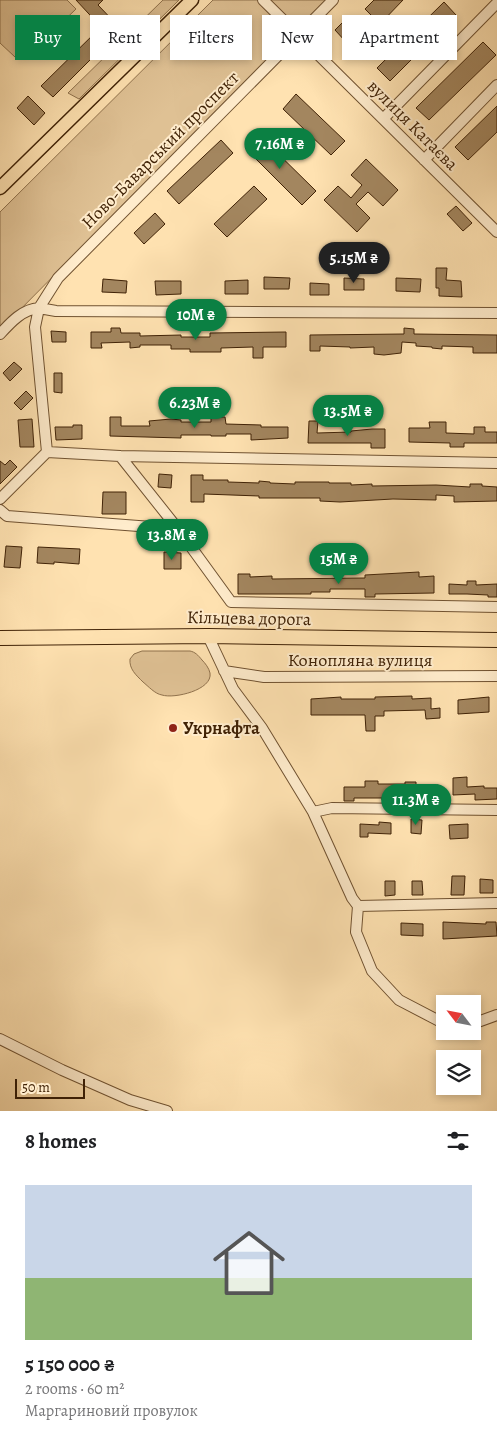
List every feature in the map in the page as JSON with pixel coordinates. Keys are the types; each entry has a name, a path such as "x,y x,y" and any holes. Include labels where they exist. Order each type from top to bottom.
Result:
{"highway":[{"name":"Кільцева дорога","path":"0,638 208,636 497,640"}],"main road":[{"path":"0,188 192,0"}],"street":[{"name":"вулиця Катаєва","path":"263,0 278,15"},
{"name":"Ново-Баварський проспект","path":"318,15 333,0"},
{"path":"383,118 495,3"},
{"name":"Ново-Баварський проспект","path":"47,452 35,327 39,308 48,291 58,278 274,60"},
{"name":"вулиця Катаєва","path":"324,60 497,232"},
{"path":"424,160 497,86"},
{"path":"0,334 12,322 30,309 39,308 66,311 497,313"},
{"path":"0,499 47,452 120,456 497,463"},
{"path":"120,456 178,529 231,602 497,607"},
{"path":"0,510 7,516 178,529"},
{"path":"208,636 232,689 262,728 313,812 352,898 358,906 356,932 372,971 399,1000 436,1019"},
{"name":"Конопляна вулиця","path":"224,671 264,677 497,676"},
{"path":"313,812 332,808 497,810"},
{"path":"358,906 497,903"},
{"path":"481,1021 497,1015"},
{"path":"0,1039 62,1070 130,1100 167,1111"}],"shaded area":[{"path":"0,0 67,0 76,9 70,15 15,15 15,57 0,43"},
{"path":"163,0 179,0 160,19 160,15 148,15"},
{"path":"213,0 327,0 312,15 262,15 262,60 268,60 0,330 0,212 153,60 160,60 160,53 170,43 170,60 252,60 252,15 198,15"},
{"path":"102,60 118,60 79,99 68,93"},
{"path":"142,651 193,652 208,667 209,679 205,684 192,692 168,696 154,692 134,672 131,666 130,659 134,654"}],"building":[{"path":"76,0 103,0 98,5 108,15 90,15"},
{"path":"374,0 403,0 389,15 371,15 365,9"},
{"path":"444,2 456,15 431,15"},
{"path":"342,23 342,38 335,30"},
{"path":"90,38 90,60 53,97 41,86 67,60 80,60 80,48"},
{"path":"483,42 496,55 429,120 416,108"},
{"path":"385,60 411,60 390,81 377,68"},
{"path":"296,94 345,141 331,155 283,109"},
{"path":"28,96 45,113 34,125 17,108"},
{"path":"497,106 497,132 468,160 455,147"},
{"path":"258,134 316,191 302,205 245,148"},
{"path":"221,140 233,153 179,204 167,191"},
{"path":"366,159 398,190 383,206 368,192 356,204 370,218 357,232 324,200 338,186 351,198 362,185 351,175"},
{"path":"254,186 267,199 227,237 214,224"},
{"path":"456,206 472,223 463,231 447,214"},
{"path":"155,213 165,224 144,244 134,233"},
{"path":"436,268 447,268 446,280 461,281 462,297 439,296 439,288 436,288"},
{"path":"264,277 290,278 289,289 264,289"},
{"path":"344,278 364,279 364,290 344,290"},
{"path":"396,278 421,279 420,292 396,291"},
{"path":"103,279 127,281 126,293 102,292"},
{"path":"248,280 248,294 225,294 225,281"},
{"path":"155,281 181,281 181,294 156,295"},
{"path":"310,283 329,284 329,295 310,295"},
{"path":"111,328 120,328 121,333 140,333 140,336 181,335 181,337 210,337 210,333 286,332 286,347 263,347 263,358 253,358 253,347 221,348 221,352 190,352 190,349 171,349 171,345 140,345 140,347 130,348 130,342 101,343 102,348 91,348 91,332 111,332"},
{"path":"404,328 414,329 414,334 497,335 497,353 473,353 473,347 442,346 442,349 416,346 416,343 402,342 401,353 384,355 374,354 374,347 320,346 320,351 310,351 310,335 404,334"},
{"path":"51,331 66,332 66,342 52,342"},
{"path":"14,362 22,369 10,381 3,373"},
{"path":"54,373 62,373 62,393 54,392"},
{"path":"26,391 33,398 21,410 14,403"},
{"path":"110,417 121,417 121,426 150,426 149,421 171,419 181,420 181,422 211,422 211,417 225,417 226,424 288,427 288,438 251,440 251,434 226,434 226,436 181,435 181,438 110,436"},
{"path":"32,419 34,447 20,447 18,420"},
{"path":"309,421 318,421 317,433 385,429 385,448 371,448 371,443 308,443"},
{"path":"429,422 446,422 446,433 474,434 474,427 485,427 485,432 497,432 497,443 464,443 464,447 450,447 450,443 409,442 409,428 430,428"},
{"path":"73,425 82,425 82,439 56,440 55,427 73,427"},
{"path":"10,460 17,467 0,484 0,461 5,465"},
{"path":"159,474 172,475 171,488 158,487"},
{"path":"191,475 203,475 203,480 259,483 259,481 295,484 295,482 329,482 351,483 351,485 372,484 372,486 436,485 470,487 470,484 482,484 482,486 497,487 497,501 454,502 454,496 436,495 436,500 393,499 340,502 320,501 320,498 259,498 259,496 204,494 204,502 191,502"},
{"path":"103,492 126,492 126,514 102,514"},
{"path":"6,546 22,547 20,568 4,567"},
{"path":"38,547 80,549 79,564 37,563"},
{"path":"164,552 181,553 181,569 164,569"},
{"path":"419,572 419,577 434,576 434,593 375,594 375,597 365,597 365,589 330,589 330,592 311,592 311,594 238,594 238,574 250,574 250,577 272,576 272,579 365,578 365,575"},
{"path":"467,581 476,581 476,585 497,584 497,597 449,594 449,584 467,585"},
{"path":"412,696 412,699 431,698 431,709 440,708 440,718 426,719 425,710 384,711 384,716 375,716 375,731 366,731 365,715 311,715 311,699 341,697 341,699 375,699 375,697"},
{"path":"489,697 489,712 458,714 458,700"},
{"path":"467,777 467,787 484,786 484,788 497,788 497,799 475,800 475,794 453,795 453,778"},
{"path":"365,781 378,781 378,784 416,782 416,787 438,785 438,800 354,798 354,801 344,801 344,787 365,787"},
{"path":"411,819 422,820 421,834 411,833"},
{"path":"379,822 391,823 391,834 368,833 368,837 360,837 360,824 379,825"},
{"path":"468,824 468,838 450,839 449,825"},
{"path":"452,876 465,876 464,895 451,895"},
{"path":"480,879 493,880 493,893 480,893"},
{"path":"385,881 395,881 395,895 385,896"},
{"path":"412,881 422,881 423,895 412,895"},
{"path":"443,922 486,924 486,922 496,922 497,936 443,939"},
{"path":"401,923 423,924 423,936 401,935"}],"place":[{"name":"Укрнафта","path":"173,728"}]}
